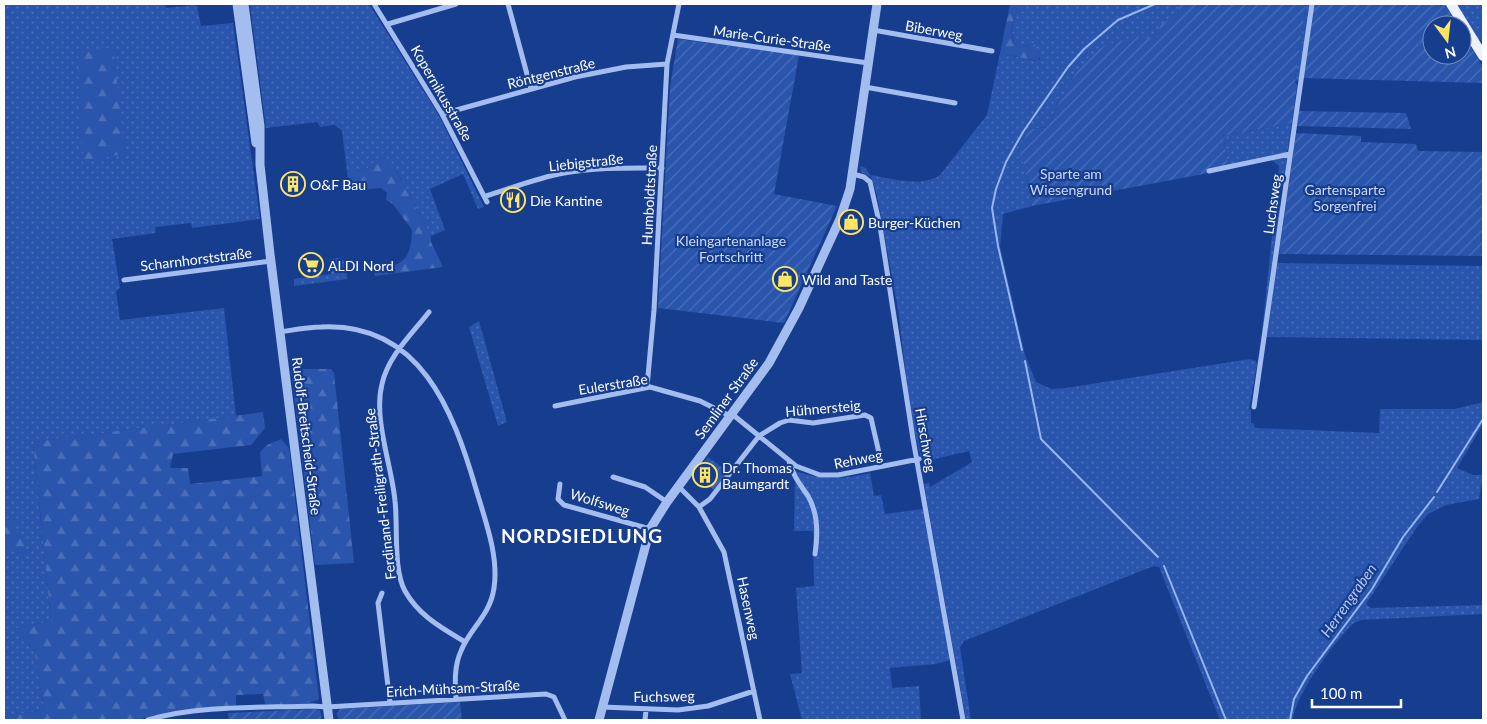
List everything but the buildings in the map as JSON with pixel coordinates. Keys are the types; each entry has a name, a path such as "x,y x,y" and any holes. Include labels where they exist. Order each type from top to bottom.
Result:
{"main road":[{"path":"1451,4 1483,56"}],"street":[{"name":"Rudolf-Breitscheid-Straße","path":"237,4 253,128 259,156 329,720"},
{"name":"Rudolf-Breitscheid-Straße","path":"244,4 260,126 259,156"},
{"name":"Kopernikusstraße","path":"374,4 442,114 486,199"},
{"path":"388,24 456,4"},
{"path":"508,4 531,89"},
{"name":"Humboldtstraße","path":"647,387 667,64 679,4"},
{"name":"Semliner Straße","path":"599,720 650,529 678,486 769,363 791,323 843,213 853,174 877,4"},
{"name":"Luchsweg","path":"1254,406 1312,4"},
{"name":"Biberweg","path":"873,30 992,52"},
{"name":"Marie-Curie-Straße","path":"673,35 868,63"},
{"name":"Röntgenstraße","path":"442,114 531,89 626,67 667,64"},
{"path":"865,87 955,103"},
{"path":"1209,171 1290,154"},
{"name":"Liebigstraße","path":"486,199 536,180 566,173 612,168 662,168"},
{"name":"Hirschweg","path":"853,174 864,177 870,182 880,226 963,720"},
{"name":"Scharnhorststraße","path":"124,280 271,261"},
{"name":"Ferdinand-Freiligrath-Straße","path":"429,312 400,349 384,377 380,408 395,501 400,580 411,601 425,617 465,642"},
{"path":"280,332 320,326 342,327 371,334 400,349 420,366 431,379 450,415 474,482 489,538 495,570 492,597 484,618 465,642 456,669 456,699"},
{"name":"Eulerstraße","path":"555,406 647,387 700,401 731,415"},
{"name":"Rehweg","path":"731,415 789,461 802,469 828,476 918,459"},
{"name":"Hühnersteig","path":"759,436 789,420 814,422 865,415 874,422 882,466"},
{"path":"699,507 710,499 759,436"},
{"path":"789,461 792,471 808,497 814,514 817,534 815,554"},
{"path":"613,476 645,487 667,502"},
{"name":"Wolfsweg","path":"560,484 558,499 564,505 650,529"},
{"name":"Hasenweg","path":"678,486 699,507 724,552 760,720"},
{"path":"382,593 378,602 390,704"},
{"name":"Fuchsweg","path":"602,707 646,710 698,708 754,691"},
{"name":"Erich-Mühsam-Straße","path":"148,720 171,714 188,716 227,709 326,707 551,695 559,704 566,720"},
{"path":"645,720 646,710"}],"green space":[{"path":"4,4 165,4 166,8 194,5 197,6 201,26 233,23 260,219 192,228 191,223 155,227 156,233 112,239 120,288 116,291 120,320 224,308 236,416 33,442 51,621 13,629 34,648 44,710 4,717"},
{"path":"250,4 369,4 438,114 484,207 478,209 463,174 430,189 445,230 431,236 398,174 384,153 367,169 347,172 342,131 335,125 320,127 317,122 266,128"},
{"path":"1010,4 1019,4 1012,27 1015,43 1019,48 1034,43 1040,56 1037,61 1008,55 1001,60 999,58"},
{"path":"1019,4 1179,4 1178,15 1161,37 1114,42 1057,107 1048,127 1030,129 1022,161 1028,168 1026,174 1032,206 1003,214 1000,247 1025,355 1036,382 1051,389 1066,388 1250,359 1256,361 1257,365 1249,409 1251,410 1251,423 1254,424 1255,428 1379,433 1380,409 1455,409 1483,402 1483,424 1457,468 1473,475 1483,475 1479,499 1446,505 1428,514 1417,527 1366,604 1371,608 1483,605 1483,614 1361,620 1354,623 1327,655 1308,683 1300,697 1293,720 1220,720 1159,567 1154,566 964,641 960,647 971,720 966,720 924,484 929,483 930,487 972,462 969,451 922,462 911,418 898,309 877,195 871,177 861,172 860,166 866,168 870,175 906,181 924,181 940,175 987,115 999,58 1008,55 1035,61 1040,59 1034,43 1019,48 1013,38 1012,32"},
{"name":"Sparte am Wiesengrund","path":"1179,4 1306,4 1295,81 1297,85 1292,123 1223,136 1228,165 1209,173 1032,206 1026,174 1028,168 1020,159 1021,145 1030,129 1048,127 1066,90 1082,65 1092,55 1103,47 1115,42 1161,37 1159,25 1178,16"},
{"path":"1306,4 1310,4 1299,80 1295,81"},
{"path":"1314,4 1445,4 1452,15 1422,15 1422,65 1472,65 1472,49 1483,67 1483,83 1303,78"},
{"path":"1456,4 1483,4 1483,41 1479,40 1472,29 1472,15 1463,15"},
{"name":"Kleingartenanlage Fortschritt","path":"678,39 799,55 774,194 837,206 784,323 658,308 670,87"},
{"path":"113,47 125,153 83,163 78,53"},
{"path":"1299,111 1406,113 1411,129 1297,126"},
{"path":"1292,123 1287,153 1228,165 1223,136"},
{"name":"Gartensparte Sorgenfrei","path":"1296,133 1361,136 1361,142 1416,144 1418,151 1483,152 1483,256 1279,254"},
{"path":"384,152 431,236 431,242 443,267 375,276 374,270 392,266 404,260 410,249 412,230 393,204 386,200 387,193 381,188 350,191 347,172 367,169"},
{"path":"1287,158 1284,186 1278,186 1277,204 1281,207 1261,343 1279,166 1272,160"},
{"path":"338,258 346,262 347,279 294,286 294,279 331,274 330,259"},
{"path":"1277,263 1483,266 1483,340 1266,337"},
{"path":"479,321 507,422 498,426 469,327"},
{"path":"291,369 331,369 334,373 354,563 315,565"},
{"path":"263,412 265,428 251,445 173,454 170,468 188,468 190,484 262,476 260,452 267,445 281,439 289,448 319,699 300,705 278,705 265,704 263,694 236,695 236,707 177,711 136,720 4,720 4,717 44,710 34,648 12,629 51,621 33,442"},
{"path":"708,457 728,472 714,490 705,483 713,473 702,464"},
{"path":"795,471 824,478 849,477 870,473 874,496 881,495 885,514 923,509 950,660 936,664 890,668 892,688 919,686 921,720 802,720 790,674 802,673 796,588 814,586 813,531 794,531"},
{"path":"11,518 31,557 4,549 4,519"},
{"path":"460,702 462,720 338,720 337,714 340,709"},
{"path":"320,710 322,720 229,720 228,713"}],"waterway":[{"path":"1022,350 998,246 992,208 996,189 1006,162 1023,132 1068,67 1084,49 1118,20 1155,4"},
{"path":"1025,361 1041,439 1158,557"},
{"name":"Herrengraben","path":"1437,492 1483,419"},
{"name":"Herrengraben","path":"1290,720 1294,699 1307,676 1372,589 1403,537 1434,497"},
{"path":"1164,566 1226,720"}],"place":[{"name":"O&F Bau","path":"293,184"},
{"name":"Die Kantine","path":"513,200"},
{"name":"Burger-Küchen","path":"851,222"},
{"name":"ALDI Nord","path":"311,265"},
{"name":"Wild and Taste","path":"785,279"},
{"name":"Dr. Thomas Baumgardt","path":"705,475"}],"district":[{"name":"NORDSIEDLUNG","path":"582,535"}]}
